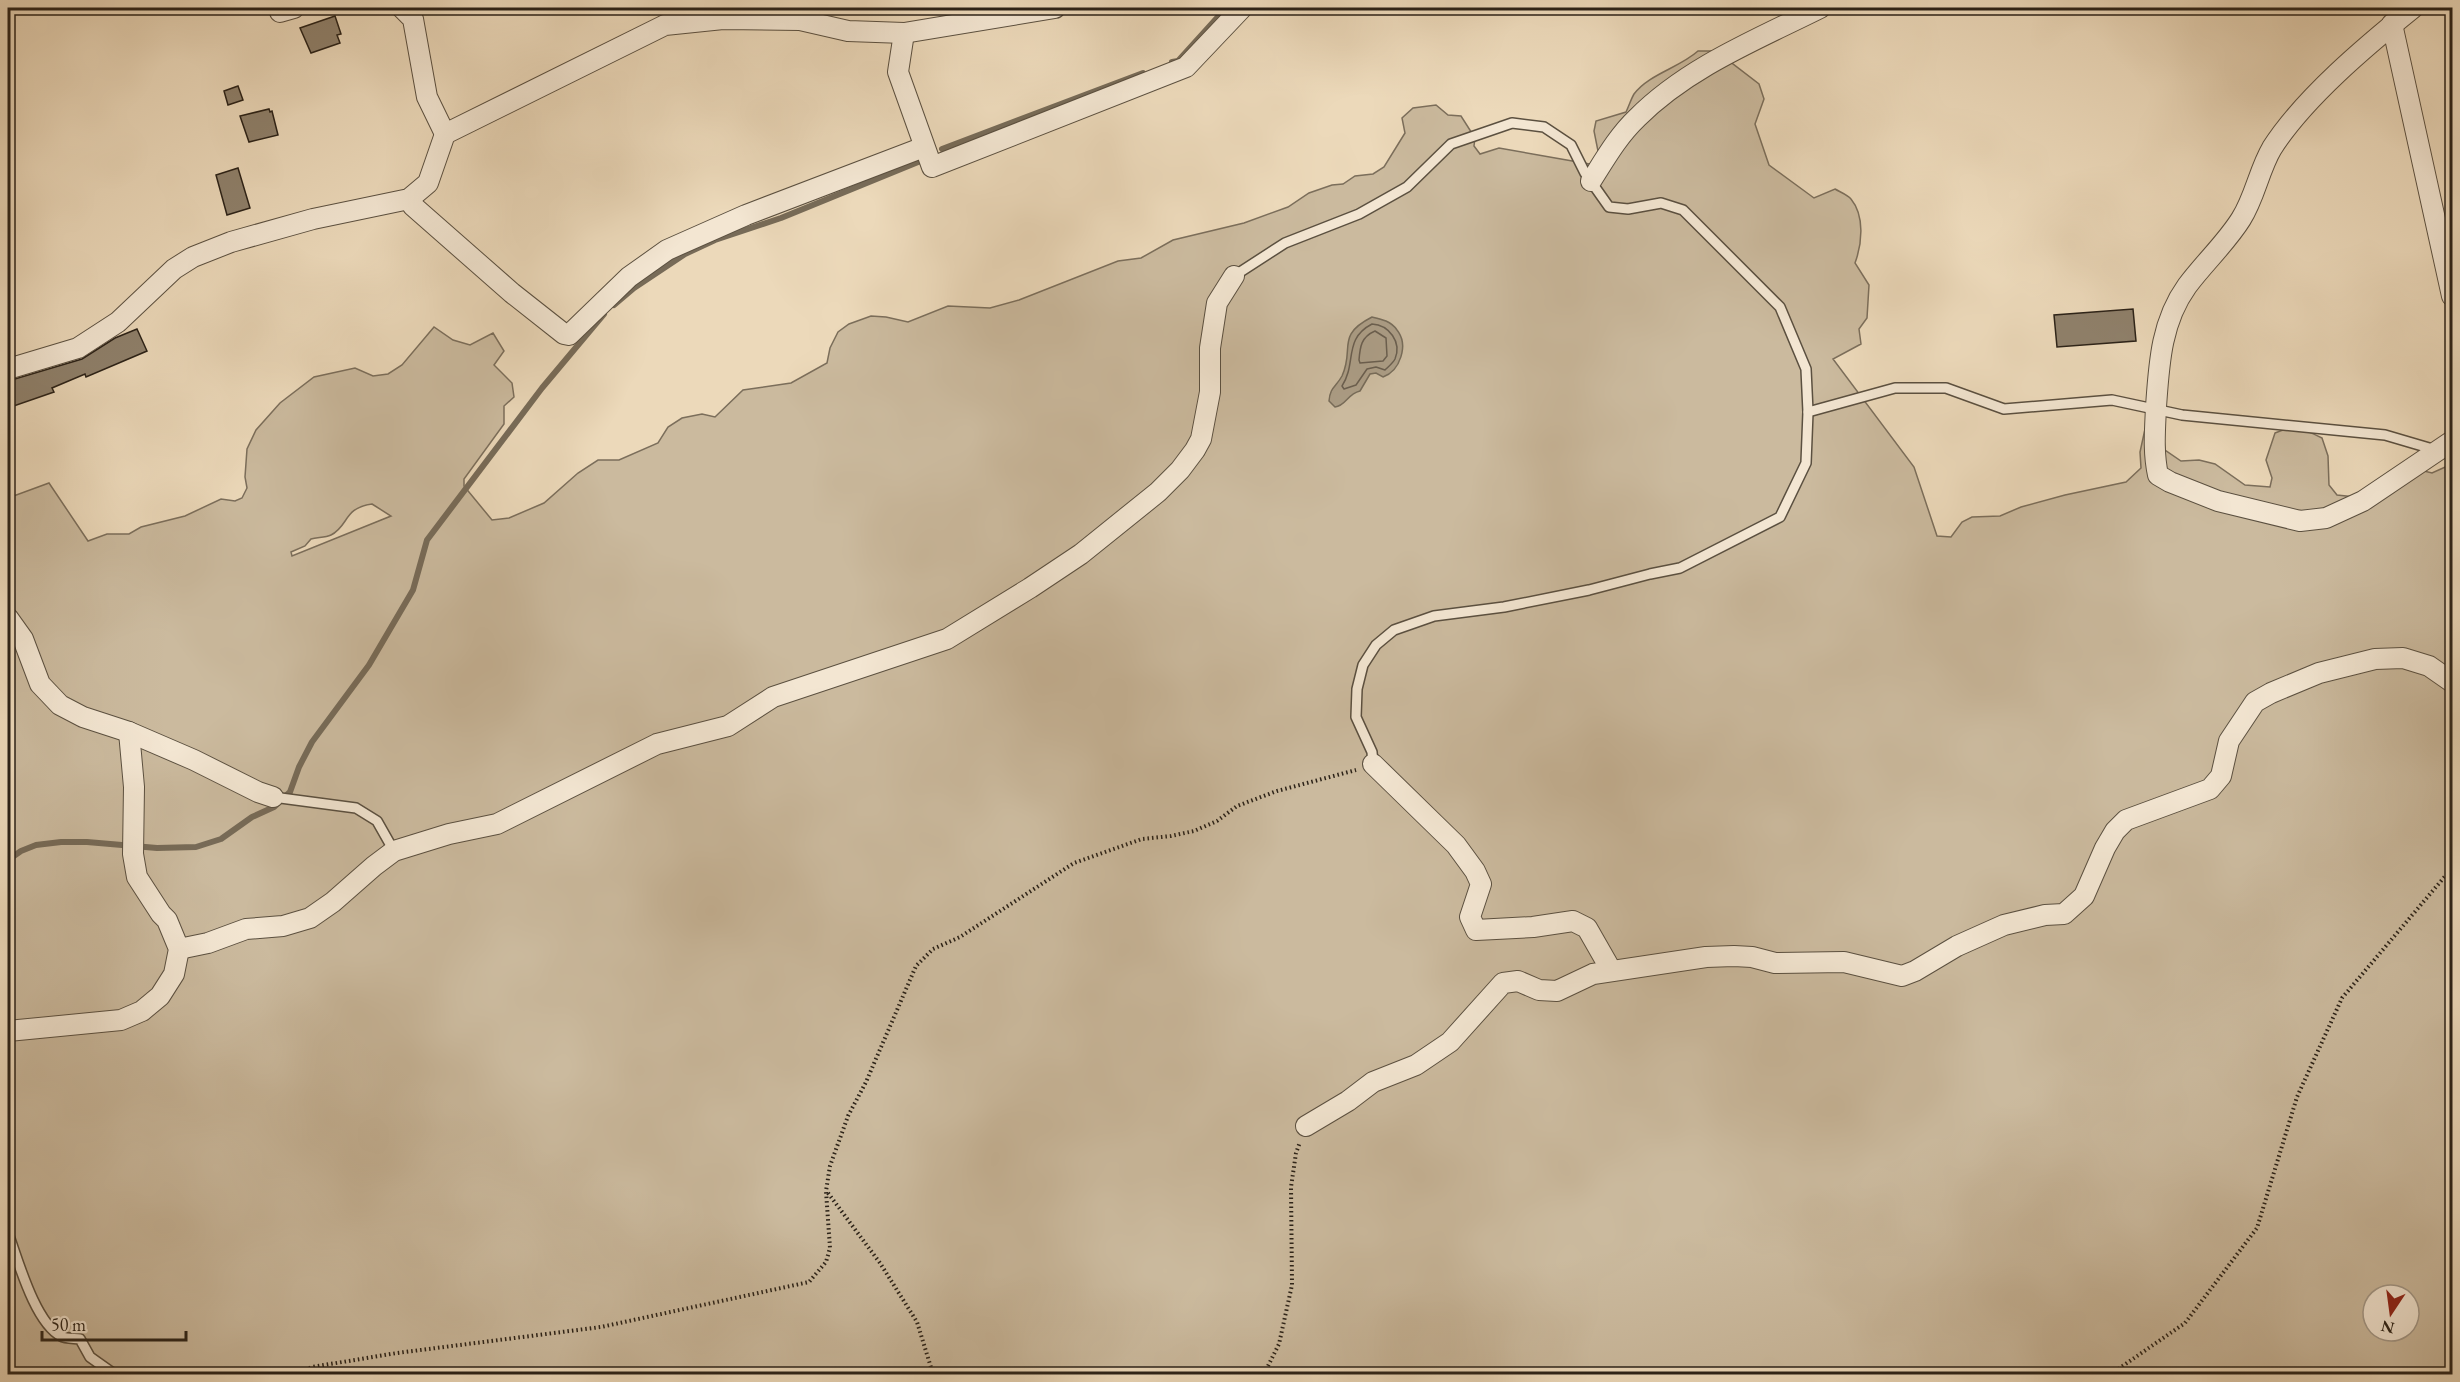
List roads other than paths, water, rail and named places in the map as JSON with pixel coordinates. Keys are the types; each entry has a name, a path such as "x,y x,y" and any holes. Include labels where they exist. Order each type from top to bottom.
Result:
{"street":[{"path":"402,8 413,19 427,97 445,134"},
{"path":"8,369 38,362 78,348 118,322 174,269 194,257 231,242 313,219 409,198 428,183 445,134 665,25 796,14 848,31 904,33 1055,8"},
{"path":"904,33 898,72 932,166 1186,67 1242,8"},
{"path":"1591,181 1611,148 1635,120 1661,96 1702,67 1820,8"},
{"path":"2413,8 2392,24 2301,109 2271,151 2251,202 2240,221 2187,286 2177,302 2167,324 2163,343 2154,458 2158,475 2170,483 2218,501 2300,521 2326,518 2363,501 2445,446"},
{"path":"2392,24 2452,296"},
{"path":"409,198 413,206 513,292 564,334 569,335 629,277 667,250 746,214 924,147"},
{"path":"179,949 208,943 246,929 284,926 309,918 333,902 394,851 449,834 497,824 657,744 728,726 773,697 947,639 1030,588 1081,554 1158,492 1180,470 1195,450 1201,439 1210,392 1210,348 1217,303 1234,276"},
{"path":"8,618 23,639 40,684 60,705 83,717 129,732 194,760 258,792 273,797"},
{"path":"1306,1126 1348,1101 1373,1082 1416,1065 1450,1042 1503,983 1518,981 1539,990 1557,992 1593,974 1611,970 1706,957 1734,956 1752,957 1775,963 1845,962 1902,976 1986,932 2045,915 2064,914 2084,896 2105,848 2115,831 2126,820 2181,802 2210,789 2221,776 2229,741 2255,702 2309,677 2375,659 2403,658 2429,666 2452,681"},
{"path":"8,1031 115,1021 142,1011 160,996 174,974 179,949 167,920 137,878 132,840 134,787 129,732"},
{"path":"1373,764 1456,846 1475,871 1481,884 1470,916 1476,930 1533,927 1573,921 1587,928 1611,970"}],"lane":[{"path":"1234,276 1285,243 1359,214 1407,187 1451,144 1512,123 1544,127 1571,146 1609,207 1628,209 1661,203 1683,210 1780,307 1806,369 1808,412 1806,463 1780,517 1680,568 1504,607 1434,616 1394,630 1376,645 1362,664 1357,689 1356,717 1372,752 1373,764"},
{"path":"1808,412 1895,388 1946,388 2004,410 2112,400 2182,415 2385,435 2445,446"},
{"path":"273,797 295,802 356,808 381,827 394,851"},
{"path":"8,1233 27,1287 49,1326 62,1336 80,1339 90,1357 114,1374"}],"water":[{"path":"1372,317 1389,322 1395,327 1401,336 1401,357 1389,374 1383,377 1376,373 1370,374 1360,391 1335,407 1329,401 1330,396 1346,366 1350,337 1354,330"}],"waterway":[{"path":"1172,62 1178,61 1226,8"},
{"path":"942,149 1143,73"},
{"path":"614,305 634,288 685,254 715,240 781,218 923,160"},
{"path":"8,860 36,845 61,842 157,848 196,847 221,839 252,817 274,807 290,792 299,767 312,742 369,665 413,590 427,540 542,388 604,314"}]}
